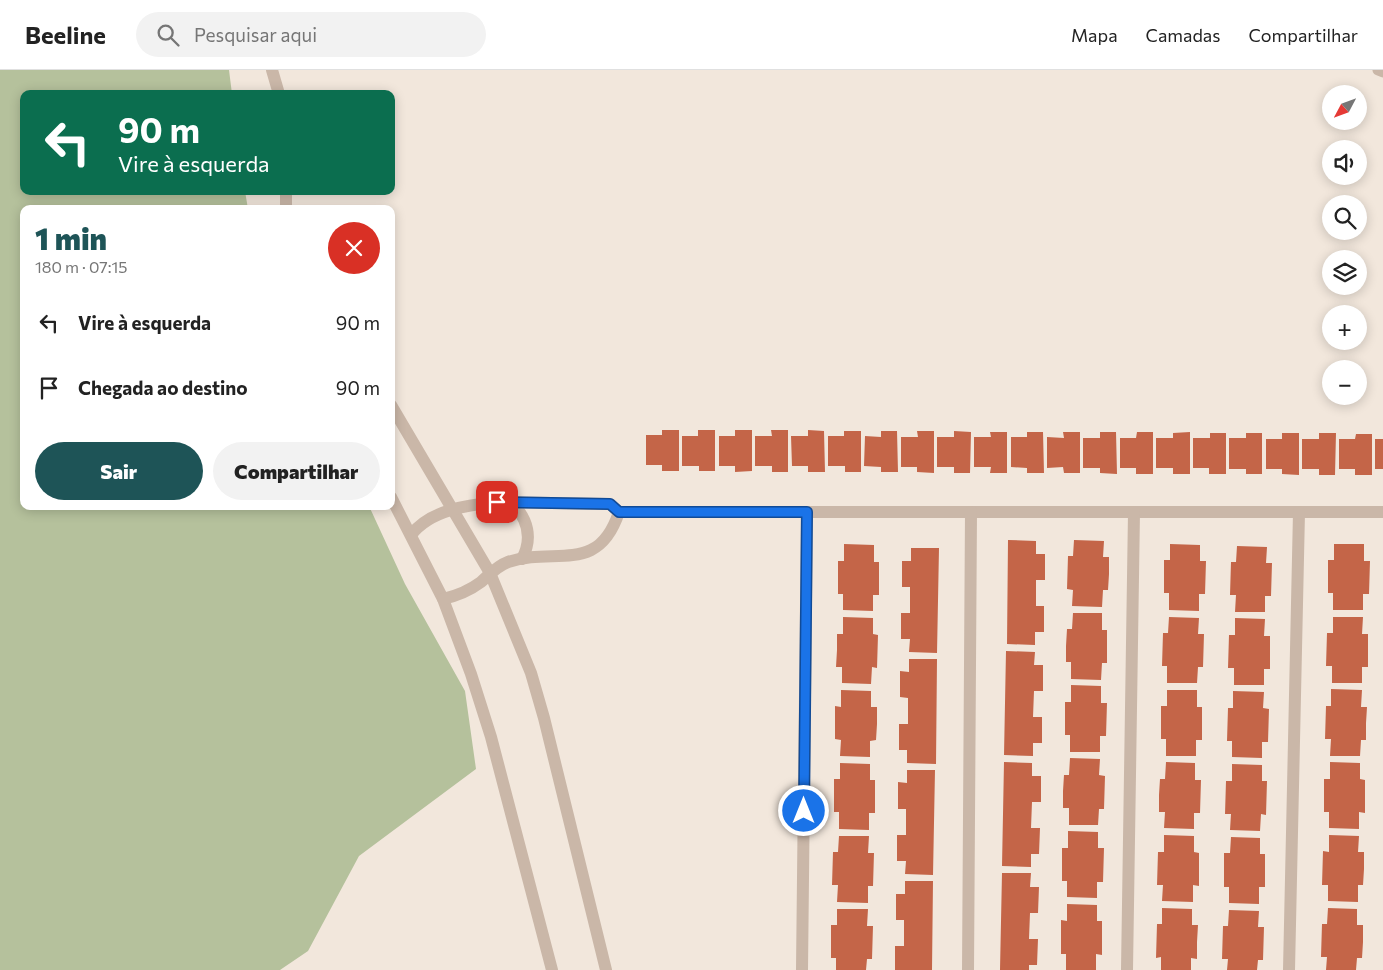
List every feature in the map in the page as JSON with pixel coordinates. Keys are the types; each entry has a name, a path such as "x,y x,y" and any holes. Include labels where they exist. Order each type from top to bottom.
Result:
{"street":[{"path":"272,70 278,90"},
{"path":"395,413 490,573 531,673 606,970"},
{"path":"512,502 526,520 528,530 528,541 522,559"},
{"path":"411,535 425,520 434,515 481,504 512,502 610,504 619,512 1383,512"},
{"path":"395,505 443,600 471,674 491,737 552,970"},
{"path":"443,600 469,590 506,562 522,559 575,556 585,553 602,542 610,534 619,512"},
{"path":"802,970 807,512"},
{"path":"968,970 971,512"},
{"path":"1127,970 1134,512"},
{"path":"1290,970 1299,512"}],"lane":[{"path":"1378,70 1383,72"}],"green space":[{"path":"0,70 229,70 232,90 20,90 20,195 246,195 247,205 20,205 20,510 371,510 405,584 465,691 476,769 359,856 308,951 280,970 0,970"}],"building":[{"path":"662,430 679,430 679,471 662,471 662,465 646,465 646,435 662,435"},
{"path":"698,430 715,430 715,471 699,471 699,466 682,466 682,436 698,436"},
{"path":"735,430 752,430 752,471 735,472 735,466 719,466 719,436 735,436"},
{"path":"771,430 788,430 788,472 772,472 772,466 755,466 755,436 772,436"},
{"path":"808,430 824,431 825,472 808,472 808,466 792,466 791,436 808,436"},
{"path":"844,431 861,431 861,472 845,472 845,466 828,466 828,436 844,436"},
{"path":"881,431 897,431 898,472 881,472 881,467 864,466 865,436 881,437"},
{"path":"917,431 934,431 934,473 917,472 917,467 901,467 901,437 918,437"},
{"path":"954,431 971,432 970,473 954,473 954,467 937,467 937,437 954,437"},
{"path":"990,432 1007,432 1007,473 990,473 991,467 974,467 974,437 991,437"},
{"path":"1027,432 1043,432 1044,473 1027,473 1027,468 1011,467 1011,437 1027,437"},
{"path":"1063,432 1080,432 1080,473 1064,473 1063,467 1047,468 1047,437 1064,438"},
{"path":"1100,432 1116,432 1117,474 1100,473 1100,468 1083,468 1083,438 1100,438"},
{"path":"1137,432 1153,432 1153,474 1136,474 1136,468 1120,468 1120,438 1136,438"},
{"path":"1190,432 1190,474 1173,474 1173,468 1156,468 1156,438 1173,438 1173,433"},
{"path":"1210,433 1226,433 1226,474 1209,474 1209,468 1193,468 1193,438 1210,438"},
{"path":"1246,433 1262,433 1262,474 1246,474 1246,469 1229,469 1229,438 1246,438"},
{"path":"1282,433 1299,433 1299,475 1282,474 1282,469 1266,469 1266,439 1282,439"},
{"path":"1319,433 1336,433 1335,475 1319,475 1319,469 1302,469 1302,439 1319,439"},
{"path":"1356,434 1372,434 1372,475 1355,475 1355,469 1339,469 1339,439 1355,439"},
{"path":"1375,439 1383,439 1383,469 1375,469"},
{"path":"1008,540 1036,541 1036,554 1045,554 1045,580 1036,580 1036,606 1044,606 1044,632 1035,632 1035,645 1007,644"},
{"path":"1074,540 1104,541 1103,557 1109,557 1109,574 1108,590 1103,590 1102,607 1072,606 1073,590 1067,589 1068,556 1073,556"},
{"path":"844,544 874,545 874,562 879,562 879,595 873,595 873,611 843,610 843,594 838,594 838,561 844,561"},
{"path":"1170,544 1200,545 1200,561 1206,561 1205,594 1199,594 1199,611 1169,610 1169,593 1164,593 1164,560 1170,560"},
{"path":"1334,544 1364,544 1364,561 1370,561 1369,594 1363,594 1363,610 1333,610 1333,593 1328,593 1328,560 1334,560"},
{"path":"1237,546 1267,547 1266,563 1272,563 1271,596 1265,596 1265,612 1235,612 1236,595 1230,595 1231,562 1236,562"},
{"path":"911,548 939,548 937,653 909,652 910,639 901,639 901,613 910,613 910,587 902,587 902,561 911,561"},
{"path":"1073,613 1102,613 1102,630 1107,630 1107,663 1102,663 1101,680 1071,679 1071,662 1066,662 1066,646 1067,629 1072,629"},
{"path":"843,617 873,618 873,634 878,635 877,668 872,667 871,684 842,683 842,667 836,667 837,634 843,634"},
{"path":"1169,617 1199,618 1198,634 1204,634 1203,667 1198,667 1197,683 1167,683 1167,666 1162,666 1163,633 1168,633"},
{"path":"1333,617 1363,617 1362,634 1368,634 1368,667 1362,667 1362,683 1332,683 1332,666 1326,666 1327,633 1333,633"},
{"path":"1235,618 1265,619 1264,636 1270,636 1270,669 1264,669 1264,685 1234,685 1234,668 1228,668 1229,635 1235,635"},
{"path":"1006,651 1035,652 1034,665 1043,665 1043,691 1034,691 1033,717 1042,717 1042,743 1033,743 1033,756 1004,755"},
{"path":"909,659 937,659 936,764 907,763 907,750 899,750 899,724 908,724 908,698 900,697 900,671 909,672"},
{"path":"1071,685 1101,686 1101,703 1107,703 1106,736 1100,736 1100,752 1070,752 1070,735 1065,735 1065,702 1071,702"},
{"path":"1331,689 1362,690 1361,707 1367,707 1366,740 1361,740 1360,756 1330,756 1331,739 1325,739 1326,706 1331,706"},
{"path":"841,690 871,691 871,707 877,707 877,724 876,740 870,741 870,757 840,756 841,740 835,739 835,706 841,707"},
{"path":"1167,690 1197,690 1197,707 1202,707 1202,740 1196,740 1196,756 1166,756 1166,739 1161,739 1161,706 1167,706"},
{"path":"1233,691 1264,692 1263,708 1269,709 1268,742 1262,742 1262,758 1232,757 1232,741 1227,741 1228,708 1233,708"},
{"path":"1070,758 1100,759 1099,775 1105,776 1104,809 1099,809 1098,825 1069,825 1069,808 1063,808 1063,791 1064,775 1069,775"},
{"path":"1004,762 1032,763 1032,776 1041,776 1041,802 1032,802 1031,828 1040,828 1039,854 1031,854 1031,867 1002,866"},
{"path":"1166,762 1195,763 1195,780 1201,780 1200,813 1194,813 1194,829 1164,828 1165,812 1159,812 1159,795 1160,779 1165,779"},
{"path":"1330,762 1360,763 1360,779 1365,780 1365,813 1359,812 1359,829 1329,828 1329,812 1324,812 1324,779 1330,779"},
{"path":"840,763 870,764 870,780 875,780 875,813 869,813 869,830 839,829 839,812 834,812 834,779 840,779"},
{"path":"1232,764 1262,765 1262,781 1267,781 1266,815 1261,814 1260,831 1230,830 1231,814 1225,814 1226,781 1232,781"},
{"path":"907,770 935,770 933,875 905,874 906,861 897,861 897,835 906,835 906,809 898,809 898,782 907,783"},
{"path":"1068,831 1098,832 1098,848 1104,848 1103,882 1097,882 1097,898 1067,897 1067,881 1062,881 1062,848 1068,848"},
{"path":"1164,835 1194,836 1194,852 1199,853 1199,886 1193,885 1193,902 1162,901 1163,885 1157,885 1158,852 1164,852"},
{"path":"1329,835 1359,836 1358,852 1364,852 1364,869 1363,885 1358,885 1358,902 1328,901 1328,885 1322,885 1323,851 1329,852"},
{"path":"839,836 869,836 868,853 874,853 873,886 868,886 868,903 837,902 838,885 832,885 833,852 838,852"},
{"path":"1231,837 1260,838 1260,854 1265,854 1265,887 1259,887 1259,904 1229,903 1229,887 1224,887 1224,853 1230,853"},
{"path":"1002,873 1031,873 1030,887 1039,887 1038,913 1030,913 1029,939 1038,939 1037,965 1029,965 1029,970 1000,970"},
{"path":"905,881 933,881 932,970 895,970 895,946 904,946 904,920 896,920 896,894 905,894"},
{"path":"1067,904 1097,905 1097,921 1102,921 1102,955 1096,954 1096,970 1066,970 1066,954 1061,954 1061,920 1067,921"},
{"path":"1162,908 1192,909 1192,925 1198,925 1197,959 1191,958 1191,970 1161,970 1161,957 1156,958 1157,924 1162,924"},
{"path":"1328,908 1357,909 1357,925 1363,925 1363,942 1362,958 1357,958 1356,970 1326,970 1327,957 1321,957 1322,924 1327,924"},
{"path":"837,909 868,909 867,926 873,926 872,959 867,959 866,970 836,970 836,958 831,958 831,925 837,925"},
{"path":"1229,910 1259,911 1258,927 1264,927 1263,960 1258,960 1257,970 1227,970 1228,959 1222,959 1223,926 1228,926"}],"route":[{"path":"497,502 610,504 619,512 807,512 804,811"}]}
